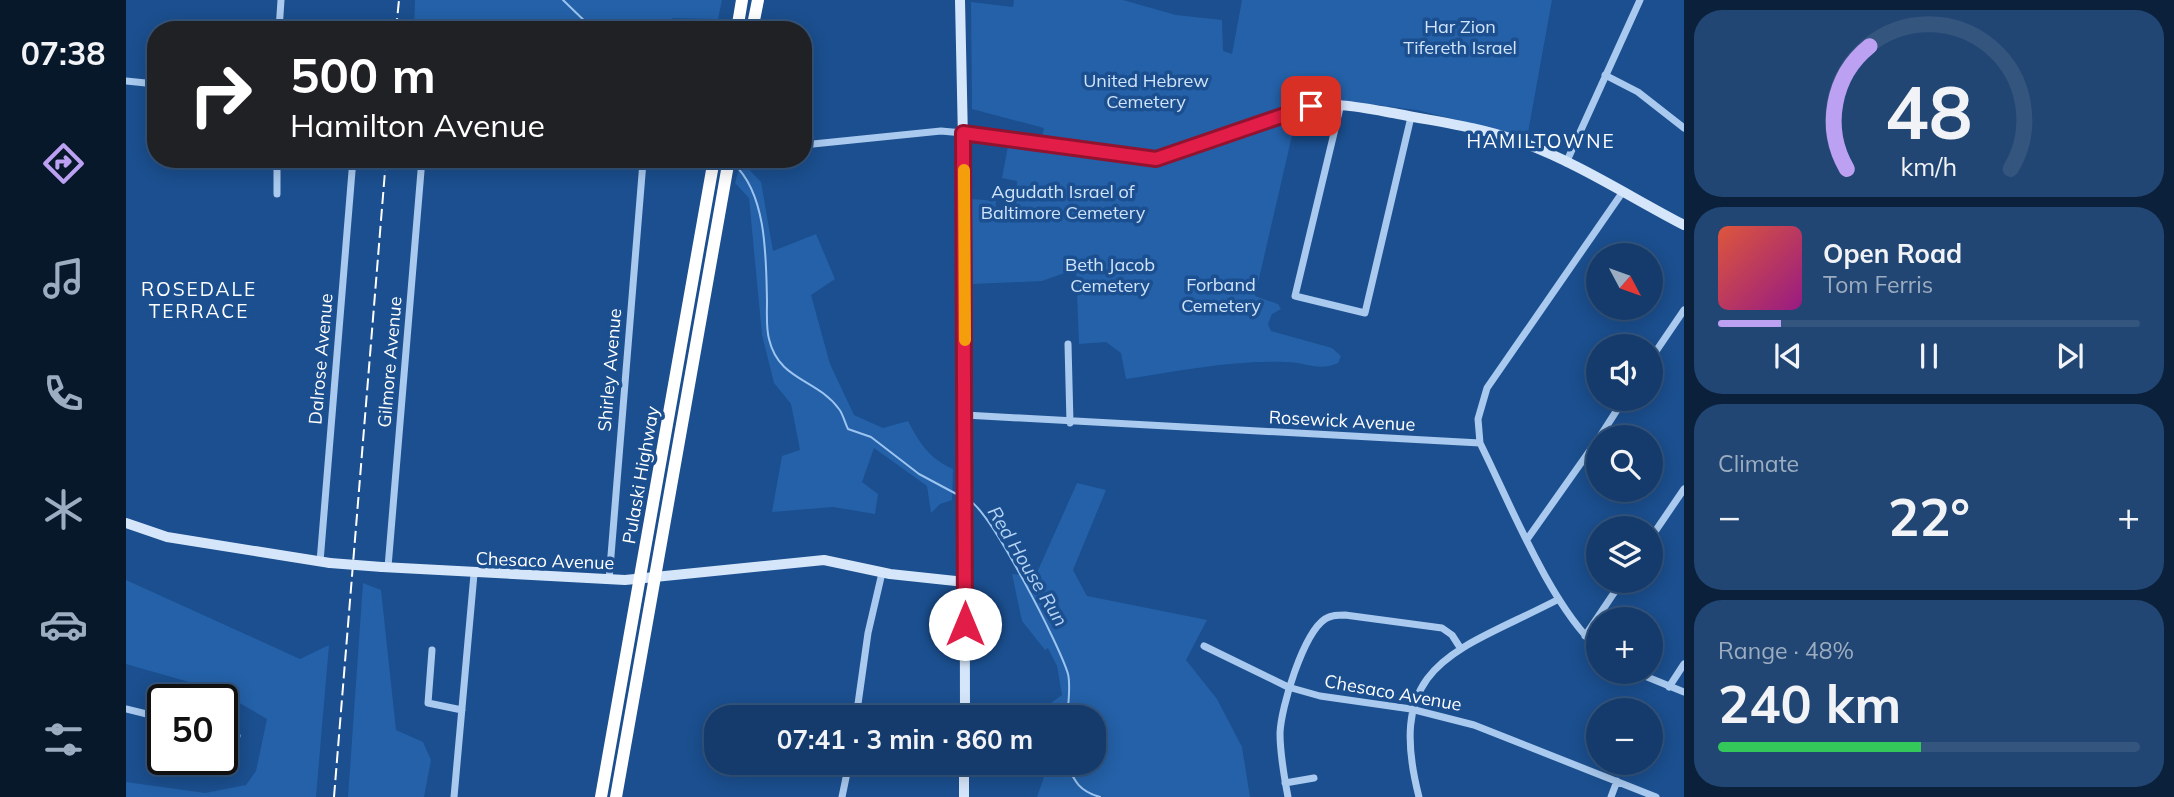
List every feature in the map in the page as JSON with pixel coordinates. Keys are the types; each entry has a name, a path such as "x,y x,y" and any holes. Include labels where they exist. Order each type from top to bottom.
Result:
{"highway":[{"path":"738,21 742,0"},
{"path":"754,21 758,0"},
{"name":"Pulaski Highway","path":"601,797 714,168"},
{"name":"Pulaski Highway","path":"616,797 727,168"}],"street":[{"path":"280,21 281,0"},
{"path":"960,0 965,705"},
{"path":"1566,163 1640,0"},
{"path":"1605,75 1638,92 1684,128"},
{"path":"126,81 147,83"},
{"path":"1341,104 1294,296 1365,313 1411,117"},
{"path":"812,144 941,131 1156,159 1181,153 1298,109 1341,104 1515,140 1566,163 1684,225"},
{"path":"277,168 277,194"},
{"name":"Dalrose Avenue","path":"325,562 352,168"},
{"name":"Gilmore Avenue","path":"385,567 421,168"},
{"name":"Shirley Avenue","path":"609,580 643,168"},
{"path":"1614,593 1585,636 1559,599 1480,443 1478,419 1488,388 1622,193"},
{"path":"1663,341 1684,310"},
{"path":"1068,344 1070,423"},
{"name":"Rosewick Avenue","path":"965,415 1070,423 1480,443"},
{"path":"1528,538 1586,455"},
{"path":"1663,520 1684,489"},
{"name":"Chesaco Avenue","path":"126,523 167,537 325,562 474,574 641,579 816,560 846,562 882,573 965,582"},
{"path":"858,705 868,633 882,573"},
{"path":"454,797 474,574"},
{"path":"1419,797 1409,745 1411,709 1418,688 1429,672 1461,649 1559,599"},
{"path":"1288,797 1280,731 1288,687 1314,631 1332,616 1442,628 1452,635 1461,649"},
{"name":"Chesaco Avenue","path":"1204,646 1288,687 1320,696 1411,709 1501,734 1656,797"},
{"path":"432,650 428,703 462,710"},
{"path":"1669,687 1684,664"},
{"path":"1662,684 1684,692"},
{"path":"126,709 147,714"},
{"path":"842,797 847,775"},
{"path":"964,775 964,797"},
{"path":"1285,783 1314,778"},
{"path":"1611,797 1617,781"}],"green space":[{"path":"415,0 722,0 718,19 414,21"},
{"path":"1014,0 1123,0 1176,15 1222,20 1223,51 1232,54 1242,0 1552,0 1527,138 1417,110 1321,98 1156,153 1042,138 1044,128 972,109 971,2 1013,7"},
{"path":"1297,114 1255,296 1278,304 1281,309 1272,314 1268,324 1271,331 1332,348 1341,356 1338,363 1318,367 1293,362 1246,363 1126,379 1121,353 1106,342 1079,344 1076,269 1042,281 973,284 972,199 996,201 995,215 1014,216 1017,181 1002,178 1008,146 1158,166"},
{"path":"739,168 748,168 761,182 773,251 816,234 835,279 811,295 830,364 854,415 883,428 908,421 926,449 953,469 952,500 940,504 931,513 927,486 874,448 862,482 878,494 875,514 833,507 772,512 782,456 800,450 791,404 774,383 762,335 749,198 735,183"},
{"path":"1077,483 1106,490 1073,570 1087,596 1207,620 1186,660 1217,699 1242,747 1250,797 1037,797 1045,775 1106,775 1106,705 1048,705 1062,695 1057,666 1048,648 1045,650 1022,621 1012,574 1035,577"},
{"path":"126,580 300,659 329,645 316,797 126,797 126,782 205,793 246,785 256,771 267,719 238,702 238,684 196,684 126,664"},
{"path":"363,583 381,590 396,730 423,742 431,760 424,797 348,797"}],"waterway":[{"name":"Red House Run","path":"563,0 585,21"},
{"name":"Red House Run","path":"737,168 753,192 759,210 765,247 768,335 774,353 789,371 830,399 840,411 848,429 871,437 919,474 962,497"},
{"name":"Red House Run","path":"970,501 980,511 1009,554 1039,610 1068,674 1068,705"},
{"name":"Red House Run","path":"1072,775 1087,792 1100,797"}],"railway":[{"path":"397,21 399,0"},
{"path":"334,797 385,168"}],"slow traffic":[{"path":"964,170 965,340"}],"district":[{"name":"HAMILTOWNE","path":"1541,141"},
{"name":"ROSEDALE TERRACE","path":"199,300"}],"route":[{"path":"965,624 963,133 1156,159 1181,153 1311,106"}],"park label":[{"name":"Har Zion Tifereth Israel","path":"1460,37"},
{"name":"United Hebrew Cemetery","path":"1146,91"},
{"name":"Agudath Israel of Baltimore Cemetery","path":"1063,202"},
{"name":"Beth Jacob Cemetery","path":"1110,275"},
{"name":"Forband Cemetery","path":"1221,295"}]}
